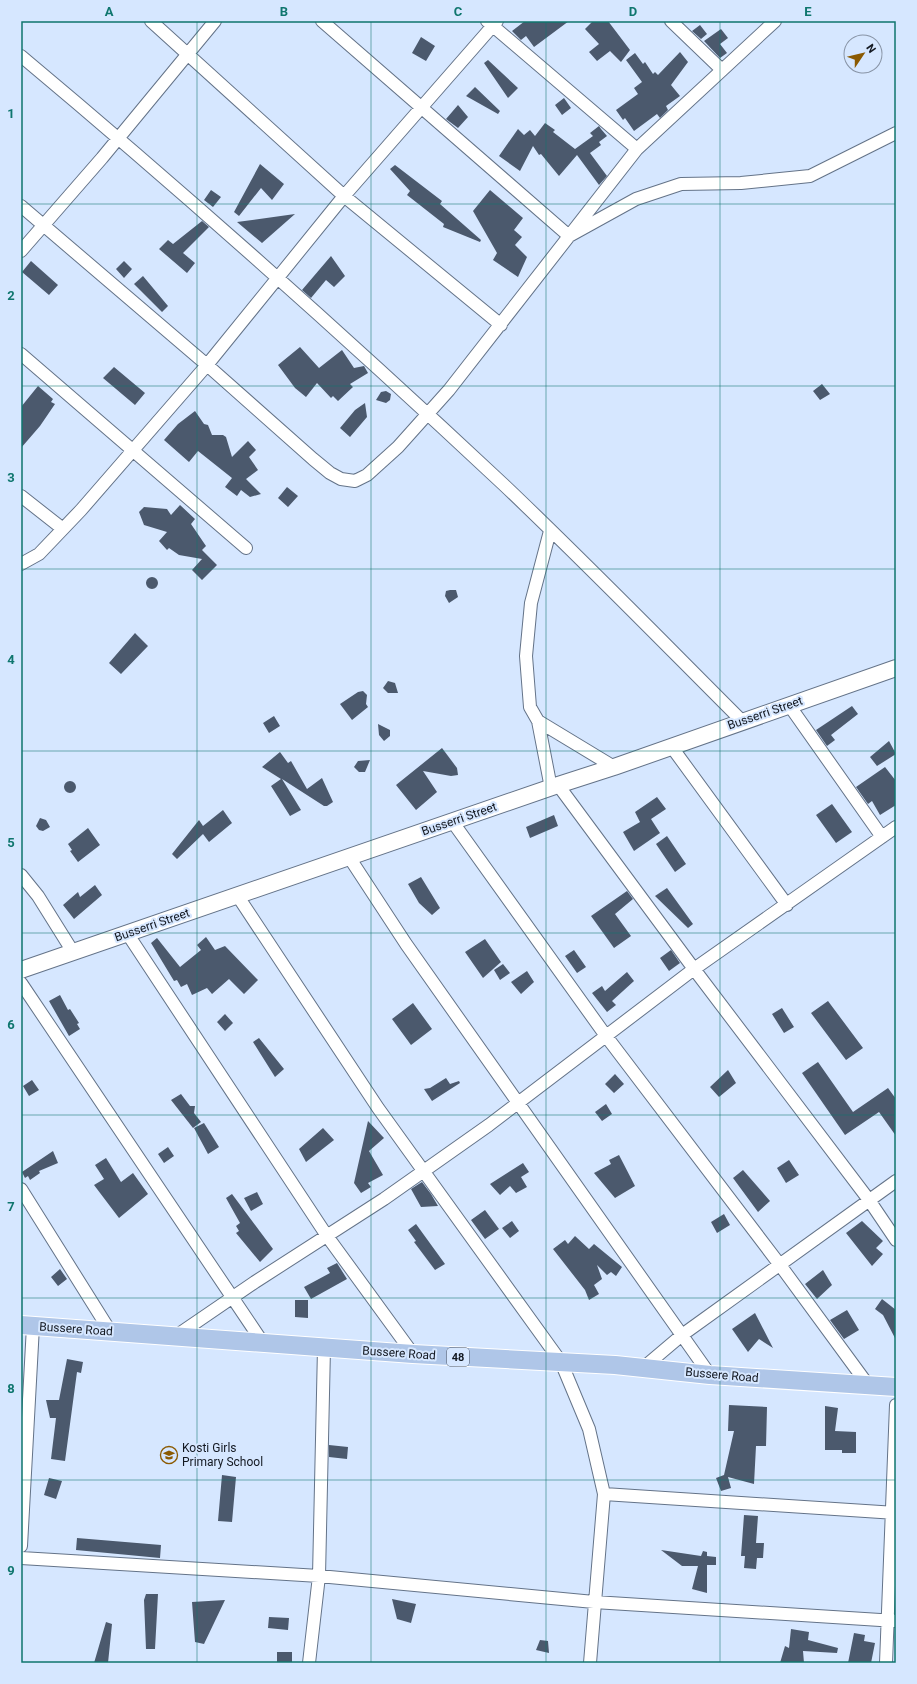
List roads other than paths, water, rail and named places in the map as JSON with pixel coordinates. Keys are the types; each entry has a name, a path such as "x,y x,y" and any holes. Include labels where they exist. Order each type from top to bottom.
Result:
{"main road":[{"name":"Busserri Street","path":"21,970 452,821 614,767 896,668"},
{"name":"Bussere Road","path":"27,1325 324,1348 561,1362 710,1375 896,1387"}],"street":[{"path":"151,21 344,196 501,325"},
{"path":"21,251 119,138 215,21"},
{"path":"322,21 569,236"},
{"path":"671,21 722,70"},
{"path":"21,206 207,365 330,473 342,479 356,481 367,475 398,447 449,390 637,149 775,21"},
{"path":"21,564 39,554 63,529 207,365 344,196 421,108 492,23 637,149"},
{"path":"21,56 119,138 278,277 427,414 550,531 742,721"},
{"path":"569,236 636,199 681,184 740,183 810,176 878,140 896,133"},
{"path":"21,354 246,548"},
{"path":"21,496 63,529"},
{"path":"550,531 531,603 526,656 530,707 538,721 554,787 869,1200 896,1240"},
{"path":"789,705 882,837"},
{"path":"538,721 614,767"},
{"path":"671,746 787,905"},
{"path":"452,821 606,1036 780,1265 868,1385"},
{"path":"176,1336 384,1199 518,1103 694,969 896,827"},
{"path":"349,857 406,944 710,1375"},
{"path":"21,875 38,896 72,952"},
{"path":"237,895 369,1095 507,1284 561,1362 589,1429 604,1494 590,1663"},
{"path":"127,933 327,1236 412,1354"},
{"path":"21,983 264,1343"},
{"path":"643,1368 682,1335 896,1181"},
{"path":"21,1190 110,1331"},
{"path":"21,1546 27,1325"},
{"path":"309,1663 319,1576 324,1348"},
{"path":"886,1663 892,1621 896,1404"},
{"path":"604,1494 894,1513"},
{"path":"21,1558 319,1576 594,1602 892,1621"}],"place":[{"name":"Kosti Girls Primary School","path":"169,1455"}]}
